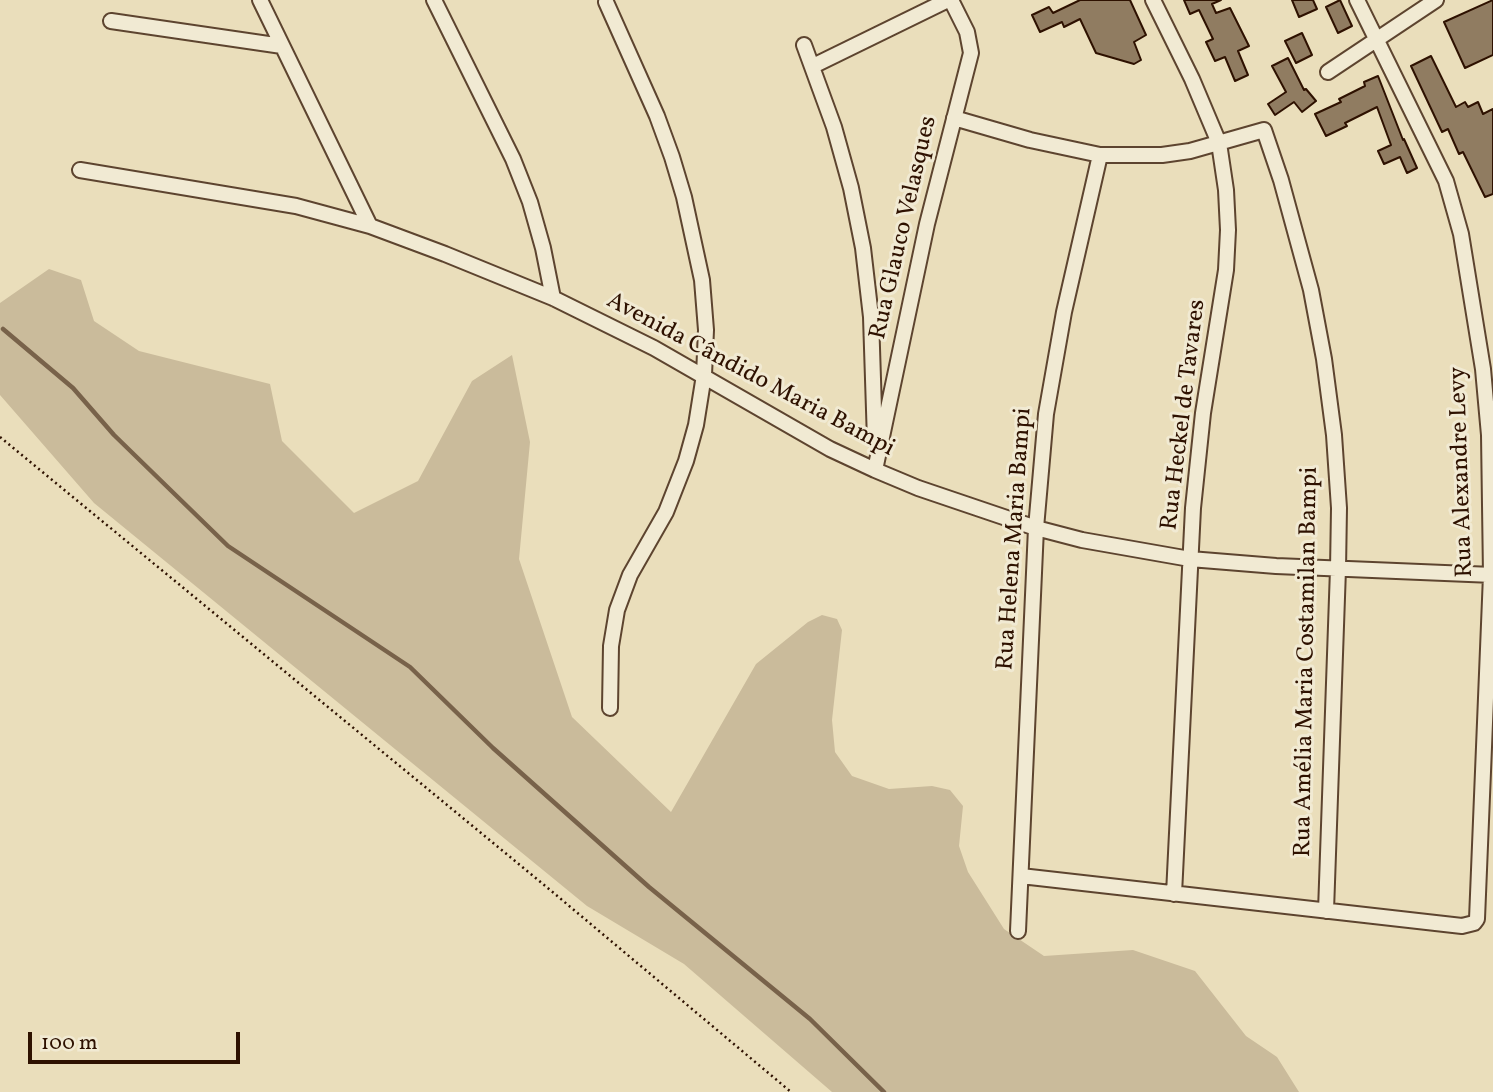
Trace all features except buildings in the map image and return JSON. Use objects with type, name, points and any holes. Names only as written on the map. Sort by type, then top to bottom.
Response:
[{"type":"street","points":[[260,0],[370,226]]},
{"type":"street","points":[[434,0],[513,159],[530,202],[553,298]]},
{"type":"street","points":[[813,66],[949,0]]},
{"type":"street","name":"Rua Glauco Velasques","points":[[875,470],[909,302],[969,62],[970,44],[949,0]]},
{"type":"street","name":"Rua Heckel de Tavares","points":[[1153,0],[1192,79],[1219,143],[1226,190],[1228,230],[1226,270],[1203,413],[1190,559],[1174,894]]},
{"type":"street","name":"Rua Alexandre Levy","points":[[1326,911],[1462,926],[1474,923],[1478,913],[1492,575],[1489,435],[1475,312],[1461,234],[1446,181],[1357,0]]},
{"type":"street","points":[[1328,72],[1436,0]]},
{"type":"street","points":[[606,2],[657,116],[684,197],[702,280],[706,330],[704,375],[696,425],[686,461],[666,512],[630,575],[617,610],[611,646],[610,708]]},
{"type":"street","points":[[111,21],[282,46]]},
{"type":"street","points":[[804,45],[851,188],[863,248],[874,389],[875,470]]},
{"type":"street","points":[[954,118],[1030,140],[1100,155],[1162,155],[1219,143]]},
{"type":"street","name":"Rua Amélia Maria Costamilan Bampi","points":[[1219,143],[1264,130],[1308,278],[1324,359],[1335,447],[1339,508],[1326,911]]},
{"type":"street","name":"Rua Helena Maria Bampi","points":[[1018,931],[1035,528],[1052,373],[1100,155]]},
{"type":"street","name":"Avenida Cândido Maria Bampi","points":[[80,170],[296,206],[370,226],[493,272],[553,298],[654,348],[830,449],[918,488],[1035,528],[1106,545],[1190,559],[1338,569],[1492,575]]},
{"type":"street","points":[[1021,876],[1326,911]]},
{"type":"path","points":[[0,437],[522,866],[791,1092]]},
{"type":"shaded area","points":[[49,269],[81,280],[94,321],[139,351],[270,384],[282,441],[354,513],[418,481],[472,381],[512,355],[530,442],[519,559],[572,717],[671,812],[756,664],[808,622],[822,615],[837,619],[842,630],[832,720],[835,752],[852,776],[889,789],[932,786],[950,790],[963,806],[959,846],[968,872],[1004,929],[1044,956],[1133,950],[1195,971],[1246,1036],[1277,1057],[1299,1092],[832,1092],[684,964],[587,906],[94,503],[0,395],[0,303]]},
{"type":"waterway","points":[[3,329],[73,388],[114,435],[228,546],[410,667],[493,748],[649,887],[810,1019],[884,1092]]}]
